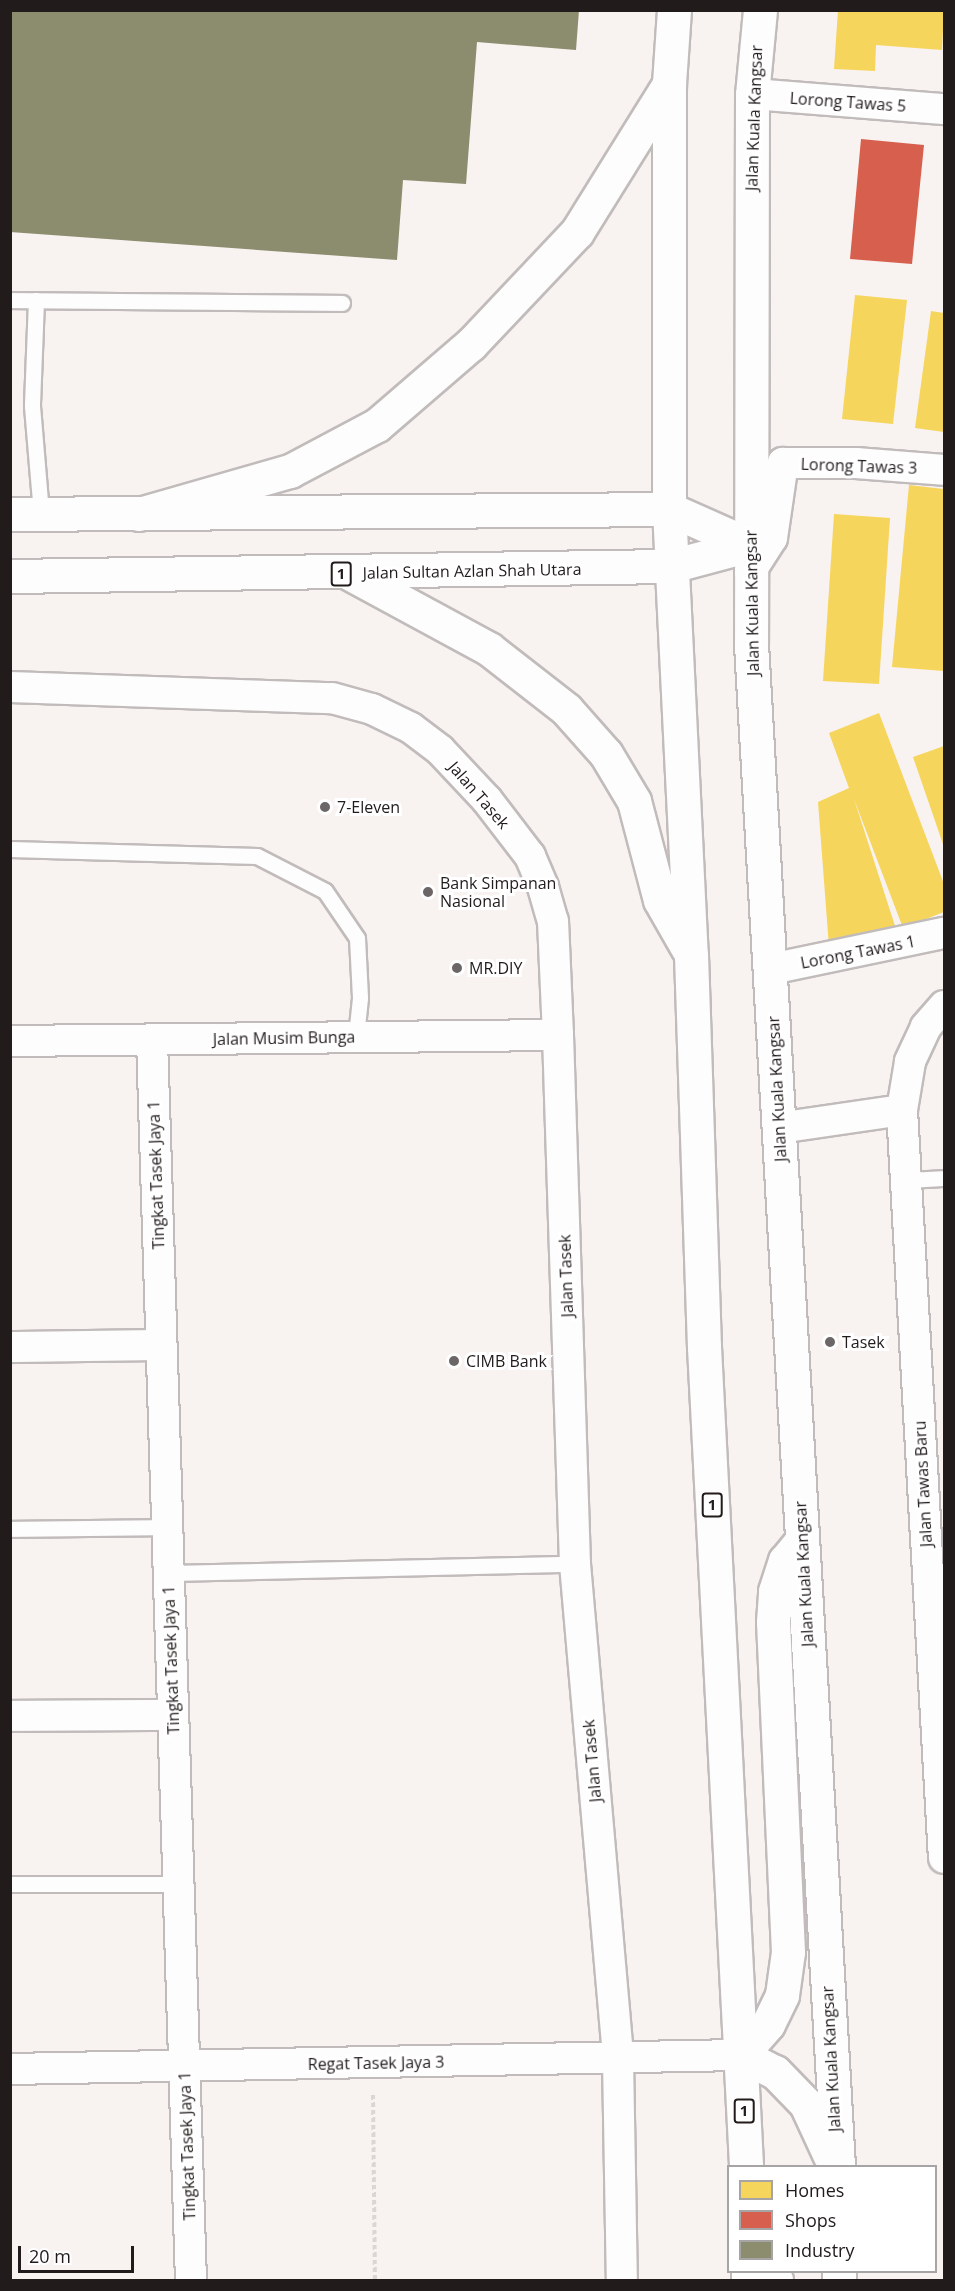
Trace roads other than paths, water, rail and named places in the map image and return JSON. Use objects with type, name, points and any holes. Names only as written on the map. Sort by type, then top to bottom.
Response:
[{"type":"main road","points":[[669,509],[669,84],[674,10]]},
{"type":"main road","name":"Jalan Kuala Kangsar","points":[[760,10],[752,94],[750,558],[836,2165]]},
{"type":"main road","points":[[139,514],[290,471],[377,425],[471,344],[577,232],[669,84]]},
{"type":"main road","points":[[26,514],[669,509],[750,558]]},
{"type":"main road","name":"1","points":[[669,509],[691,955],[704,1347],[746,2165]]},
{"type":"main road","name":"Jalan Sultan Azlan Shah Utara","points":[[10,576],[351,574],[671,566],[750,558]]},
{"type":"main road","points":[[351,574],[489,648],[566,709],[606,754],[634,801],[660,900],[691,955]]},
{"type":"main road","points":[[802,1540],[785,1561],[775,1591],[772,1622],[788,1952],[782,1995],[768,2024],[741,2055],[775,2072],[806,2104],[836,2165]]},
{"type":"street","name":"Lorong Tawas 5","points":[[752,94],[945,109]]},
{"type":"street","name":"Lorong Tawas 3","points":[[750,558],[772,538],[783,463],[945,470]]},
{"type":"street","name":"Jalan Tasek","points":[[10,687],[332,698],[372,710],[411,728],[440,750],[487,800],[530,856],[553,921],[574,1564],[618,2059],[622,2280]]},
{"type":"street","name":"Lorong Tawas 1","points":[[771,969],[945,933]]},
{"type":"street","name":"Jalan Tawas Baru","points":[[945,1006],[926,1027],[910,1062],[902,1110],[937,1601],[945,1858]]},
{"type":"street","name":"Jalan Musim Bunga","points":[[10,1041],[558,1035]]},
{"type":"street","name":"Tingkat Tasek Jaya 1","points":[[152,1040],[191,2280]]},
{"type":"street","points":[[779,1128],[902,1110]]},
{"type":"street","points":[[10,1347],[161,1345]]},
{"type":"street","points":[[10,1716],[173,1715]]},
{"type":"street","name":"Regat Tasek Jaya 3","points":[[10,2069],[741,2055]]},
{"type":"lane","points":[[10,300],[342,303]]},
{"type":"lane","points":[[26,514],[36,300]]},
{"type":"lane","points":[[10,849],[258,856],[325,891],[357,938],[360,998],[356,1036]]},
{"type":"lane","points":[[906,1180],[945,1178]]},
{"type":"lane","points":[[10,1529],[167,1527]]},
{"type":"lane","points":[[168,1573],[574,1564]]},
{"type":"lane","points":[[10,1884],[179,1884]]},
{"type":"place","name":"7-Eleven","points":[[325,807]]},
{"type":"place","name":"Bank Simpanan Nasional","points":[[428,892]]},
{"type":"place","name":"MR.DIY","points":[[457,968]]},
{"type":"place","name":"Tasek","points":[[830,1342]]},
{"type":"place","name":"CIMB Bank","points":[[454,1361]]}]
